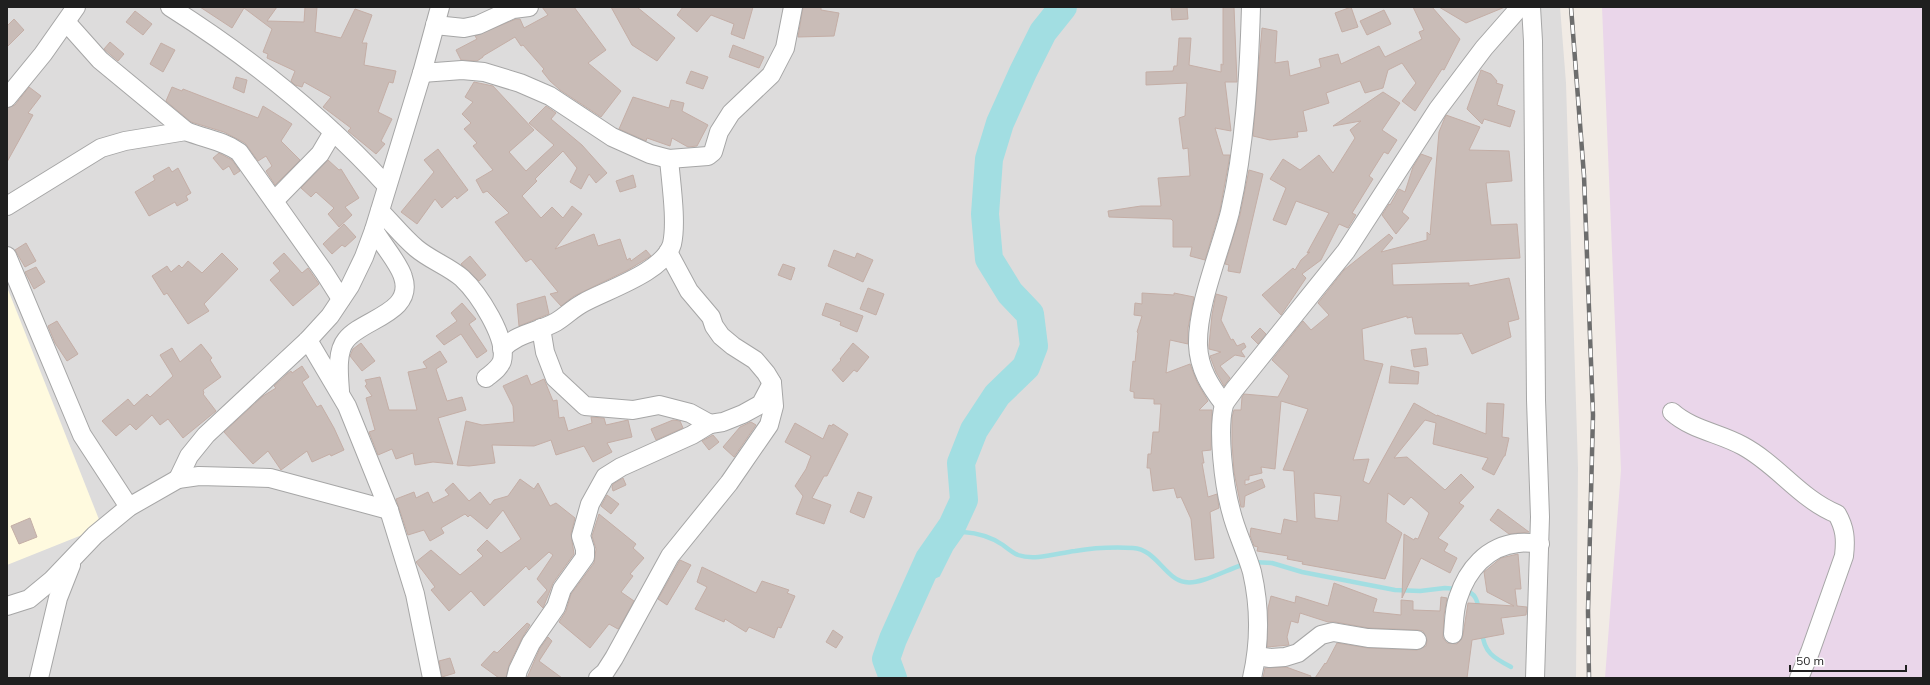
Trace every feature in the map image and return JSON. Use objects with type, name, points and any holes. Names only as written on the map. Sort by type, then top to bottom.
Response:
[{"type":"street","points":[[7,98],[67,22],[76,7]]},
{"type":"street","points":[[170,7],[223,43],[274,81],[333,132],[363,160],[387,186]]},
{"type":"street","points":[[178,479],[189,456],[206,435],[308,340],[330,316],[341,299],[364,257],[374,230],[422,73],[440,7]]},
{"type":"street","points":[[435,25],[464,28],[478,25],[513,9],[529,7]]},
{"type":"street","points":[[422,73],[462,70],[484,72],[520,83],[550,96],[612,137],[650,154],[669,159],[708,156],[713,152],[719,132],[731,113],[771,75],[785,48],[793,7]]},
{"type":"street","points":[[1224,404],[1206,380],[1201,368],[1198,350],[1199,325],[1229,214],[1237,176],[1250,42],[1251,7]]},
{"type":"street","points":[[1252,678],[1257,656],[1258,631],[1252,573],[1236,530],[1226,490],[1222,440],[1224,404],[1346,251],[1438,109],[1484,48],[1520,7]]},
{"type":"street","points":[[1531,7],[1533,41],[1536,400],[1540,544],[1535,678]]},
{"type":"street","points":[[67,22],[100,60],[186,131],[200,137],[227,144],[239,152],[324,272],[341,299]]},
{"type":"street","points":[[7,206],[101,148],[125,141],[186,131]]},
{"type":"street","points":[[274,201],[320,154],[333,132]]},
{"type":"street","points":[[502,349],[511,340],[556,322],[577,306],[639,276],[659,262],[668,252],[674,233],[669,159]]},
{"type":"street","points":[[380,211],[417,249],[461,278],[479,298],[493,320],[502,349],[502,360],[497,370],[486,378]]},
{"type":"street","points":[[340,392],[339,368],[342,350],[346,340],[391,310],[400,301],[404,294],[405,285],[403,276],[374,230]]},
{"type":"street","points":[[598,678],[605,672],[614,658],[670,556],[729,483],[769,425],[774,406],[772,383],[755,360],[733,346],[721,336],[714,326],[711,317],[689,291],[668,252]]},
{"type":"street","points":[[7,256],[82,435],[129,506]]},
{"type":"street","points":[[541,328],[544,352],[555,378],[585,406],[633,410],[659,406],[690,413],[710,424]]},
{"type":"street","points":[[308,340],[340,392],[389,510],[415,594],[432,678]]},
{"type":"street","points":[[516,678],[518,670],[531,643],[556,607],[562,589],[585,557],[585,549],[581,536],[590,504],[605,477],[621,467],[692,435],[710,424],[729,419],[761,404],[772,383]]},
{"type":"street","points":[[1672,412],[1681,420],[1722,435],[1756,453],[1794,487],[1824,508],[1837,514],[1843,525],[1846,540],[1844,556],[1810,652],[1799,678]]},
{"type":"street","points":[[7,606],[30,599],[41,591],[95,535],[129,506],[178,479],[199,476],[270,478],[389,510]]},
{"type":"street","points":[[1453,634],[1458,599],[1472,569],[1482,558],[1503,547],[1518,542],[1540,544]]},
{"type":"street","points":[[39,678],[58,598],[73,559]]},
{"type":"street","points":[[1257,656],[1270,658],[1285,657],[1298,653],[1321,635],[1333,632],[1368,638],[1417,640]]},
{"type":"shaded area","points":[[7,7],[1560,7],[1566,83],[1578,468],[1576,678],[7,678]]},
{"type":"shaded area","points":[[1602,7],[1923,7],[1923,678],[1605,678],[1621,470]]},
{"type":"shaded area","points":[[7,287],[102,527],[7,565]]},
{"type":"building","points":[[200,7],[277,7],[267,21],[304,22],[305,7],[317,7],[315,32],[341,38],[355,9],[372,15],[362,43],[367,43],[364,65],[396,71],[393,83],[389,82],[378,112],[392,119],[381,141],[385,144],[376,154],[348,131],[351,128],[323,107],[331,97],[304,82],[302,87],[295,85],[291,81],[295,71],[267,58],[268,54],[263,52],[272,29],[244,8],[232,28]]},
{"type":"building","points":[[542,7],[574,7],[606,50],[588,63],[621,91],[601,117],[560,90],[550,81],[542,71],[544,69],[523,45],[521,46],[515,37],[477,61],[461,60],[456,50],[477,39],[475,36],[516,19],[520,19],[524,28],[548,15]]},
{"type":"building","points":[[611,7],[637,7],[675,38],[657,61],[632,45]]},
{"type":"building","points":[[683,7],[753,7],[744,39],[731,34],[734,24],[711,15],[697,32],[677,15]]},
{"type":"building","points":[[803,7],[821,7],[821,10],[839,13],[834,36],[798,37]]},
{"type":"building","points":[[1171,7],[1187,7],[1188,19],[1172,20]]},
{"type":"building","points":[[1223,7],[1234,7],[1237,82],[1225,82],[1231,131],[1215,128],[1223,155],[1230,155],[1220,210],[1205,260],[1190,256],[1192,247],[1173,247],[1173,221],[1171,219],[1109,217],[1108,211],[1141,206],[1161,206],[1158,178],[1190,176],[1188,148],[1183,149],[1179,118],[1185,116],[1187,83],[1146,85],[1146,72],[1173,71],[1174,66],[1177,66],[1179,38],[1191,38],[1189,65],[1221,72],[1221,64],[1223,65]]},
{"type":"building","points":[[1351,7],[1358,27],[1342,32],[1335,13]]},
{"type":"building","points":[[1413,7],[1432,7],[1460,39],[1444,70],[1442,69],[1415,111],[1402,101],[1416,83],[1402,63],[1388,70],[1383,88],[1365,93],[1360,81],[1326,93],[1329,103],[1303,111],[1307,131],[1297,132],[1298,137],[1270,140],[1253,136],[1262,28],[1277,31],[1275,63],[1288,61],[1290,76],[1321,67],[1319,59],[1338,54],[1341,64],[1379,46],[1385,57],[1422,39],[1419,32],[1424,30]]},
{"type":"building","points":[[1439,7],[1505,7],[1466,23]]},
{"type":"building","points":[[1384,10],[1391,24],[1367,35],[1360,21]]},
{"type":"building","points":[[135,11],[152,24],[143,35],[126,22]]},
{"type":"building","points":[[14,19],[24,30],[7,47],[7,26]]},
{"type":"building","points":[[110,42],[124,54],[118,61],[104,49]]},
{"type":"building","points":[[161,43],[175,50],[163,72],[150,64]]},
{"type":"building","points":[[733,45],[764,57],[759,68],[729,57]]},
{"type":"building","points":[[1481,70],[1491,74],[1497,81],[1496,83],[1503,85],[1497,105],[1515,111],[1510,127],[1484,119],[1482,124],[1467,109]]},
{"type":"building","points":[[691,71],[708,77],[703,89],[686,83]]},
{"type":"building","points":[[236,77],[247,80],[244,93],[233,88]]},
{"type":"building","points":[[474,82],[493,86],[534,130],[509,152],[526,171],[554,145],[529,123],[546,106],[556,113],[551,119],[582,145],[607,173],[596,183],[589,174],[581,189],[570,182],[577,168],[563,151],[535,179],[537,181],[522,196],[541,218],[552,207],[563,218],[572,206],[582,214],[555,249],[594,234],[598,246],[620,239],[627,260],[630,258],[631,261],[646,250],[651,256],[628,270],[574,296],[561,306],[550,294],[558,292],[531,259],[526,262],[495,222],[509,213],[487,191],[483,193],[476,180],[493,170],[473,146],[477,143],[464,129],[471,123],[462,114],[473,102],[465,97]]},
{"type":"building","points":[[29,87],[41,96],[28,113],[33,115],[7,162],[7,108],[15,105]]},
{"type":"building","points":[[172,87],[182,91],[183,89],[258,118],[263,106],[292,124],[281,141],[300,160],[275,185],[266,171],[272,166],[266,156],[258,161],[245,143],[224,132],[191,122],[166,101]]},
{"type":"building","points":[[1383,92],[1400,103],[1382,130],[1397,140],[1388,154],[1384,152],[1369,176],[1373,179],[1352,213],[1356,215],[1348,228],[1339,224],[1321,260],[1302,274],[1306,278],[1281,315],[1262,295],[1293,268],[1295,270],[1301,260],[1310,252],[1307,253],[1329,213],[1296,201],[1286,225],[1273,220],[1286,188],[1270,179],[1283,159],[1300,170],[1319,155],[1333,173],[1355,138],[1350,130],[1361,121],[1333,126]]},
{"type":"building","points":[[633,97],[669,108],[671,100],[684,103],[682,111],[708,125],[697,146],[688,147],[672,138],[670,146],[647,138],[646,141],[619,129]]},
{"type":"building","points":[[1446,115],[1480,127],[1469,150],[1509,151],[1512,181],[1486,183],[1491,225],[1517,224],[1520,258],[1392,264],[1393,285],[1469,283],[1469,286],[1509,278],[1519,319],[1508,322],[1511,337],[1472,354],[1462,333],[1415,334],[1412,317],[1407,318],[1407,316],[1362,329],[1364,360],[1383,364],[1353,460],[1369,459],[1363,481],[1369,484],[1414,403],[1437,416],[1486,434],[1487,403],[1504,404],[1502,437],[1509,438],[1505,456],[1494,475],[1482,469],[1488,458],[1433,444],[1436,423],[1425,420],[1394,458],[1407,457],[1445,490],[1461,474],[1474,487],[1459,503],[1464,506],[1438,538],[1448,544],[1444,551],[1457,558],[1450,573],[1421,558],[1402,598],[1404,534],[1414,540],[1415,538],[1418,539],[1429,513],[1411,497],[1404,505],[1388,493],[1386,522],[1402,533],[1385,579],[1302,564],[1303,562],[1287,559],[1288,556],[1257,551],[1258,547],[1254,546],[1250,535],[1251,528],[1281,534],[1284,519],[1297,522],[1294,471],[1283,470],[1308,409],[1281,401],[1275,469],[1261,467],[1262,473],[1249,476],[1249,480],[1245,480],[1245,485],[1262,479],[1265,487],[1245,496],[1244,507],[1241,507],[1234,472],[1232,417],[1234,410],[1241,410],[1242,397],[1244,394],[1278,397],[1289,376],[1272,360],[1303,321],[1311,330],[1329,315],[1318,303],[1344,270],[1389,234],[1393,238],[1381,252],[1427,240],[1427,232],[1430,235],[1439,132]],"holes":[[[1314,493],[1341,496],[1338,521],[1315,518]]]},
{"type":"building","points":[[438,149],[468,190],[457,199],[455,196],[442,208],[435,199],[417,224],[401,212],[434,172],[424,160]]},
{"type":"building","points":[[219,153],[232,160],[240,171],[234,175],[229,166],[223,170],[213,158]]},
{"type":"building","points":[[1421,154],[1432,158],[1402,212],[1409,218],[1396,234],[1382,215],[1389,204],[1390,205],[1399,189],[1405,192],[1413,167]]},
{"type":"building","points":[[328,160],[339,170],[341,169],[359,198],[345,207],[352,215],[339,227],[328,214],[334,208],[316,192],[311,197],[301,188]]},
{"type":"building","points":[[169,167],[172,172],[178,168],[191,193],[186,196],[188,200],[177,206],[175,202],[149,216],[135,192],[155,180],[153,176]]},
{"type":"building","points":[[1249,170],[1263,174],[1240,273],[1228,271],[1229,265],[1225,264],[1240,215]]},
{"type":"building","points":[[633,175],[636,187],[620,192],[616,181]]},
{"type":"building","points":[[344,224],[356,237],[345,247],[342,245],[332,254],[323,244]]},
{"type":"building","points":[[26,243],[36,261],[25,267],[15,250]]},
{"type":"building","points":[[834,250],[855,258],[857,253],[873,260],[863,282],[828,266]]},
{"type":"building","points":[[222,253],[238,269],[204,304],[209,311],[188,324],[167,293],[164,295],[152,276],[167,266],[171,272],[179,265],[182,268],[188,261],[202,273]]},
{"type":"building","points":[[284,253],[302,273],[308,268],[319,284],[293,306],[270,280],[280,271],[273,263]]},
{"type":"building","points":[[470,256],[486,275],[479,281],[461,264]]},
{"type":"building","points":[[783,264],[795,268],[791,280],[778,275]]},
{"type":"building","points":[[36,267],[45,282],[34,289],[25,272]]},
{"type":"building","points":[[868,288],[884,294],[876,315],[860,309]]},
{"type":"building","points":[[1142,293],[1174,295],[1174,293],[1194,297],[1188,328],[1188,344],[1170,340],[1166,373],[1190,364],[1197,382],[1208,401],[1199,410],[1212,410],[1211,450],[1202,451],[1204,463],[1202,463],[1208,497],[1217,494],[1219,508],[1210,512],[1214,558],[1195,560],[1191,519],[1181,497],[1177,498],[1174,488],[1153,491],[1150,468],[1147,468],[1148,454],[1151,454],[1153,432],[1159,432],[1161,404],[1154,404],[1154,399],[1134,398],[1134,392],[1130,391],[1133,361],[1135,362],[1137,332],[1142,316],[1134,315],[1135,303],[1142,304]]},
{"type":"building","points":[[1216,294],[1227,297],[1221,320],[1231,340],[1233,339],[1237,346],[1244,343],[1246,347],[1241,351],[1245,357],[1235,355],[1220,366],[1230,378],[1224,386],[1216,372],[1210,356],[1221,352],[1209,349],[1212,315]]},
{"type":"building","points":[[545,296],[549,314],[519,326],[517,304]]},
{"type":"building","points":[[462,303],[476,319],[469,324],[487,351],[477,358],[461,334],[444,345],[436,336],[457,321],[451,313]]},
{"type":"building","points":[[826,303],[863,316],[857,332],[840,325],[841,322],[822,315]]},
{"type":"building","points":[[57,321],[78,354],[67,361],[55,343],[48,326]]},
{"type":"building","points":[[1260,328],[1266,334],[1258,344],[1251,337]]},
{"type":"building","points":[[361,343],[375,361],[362,371],[350,356],[353,349]]},
{"type":"building","points":[[853,343],[869,357],[857,372],[854,370],[843,382],[832,370]]},
{"type":"building","points":[[201,344],[212,358],[210,360],[221,377],[203,390],[203,394],[216,411],[183,438],[168,419],[160,425],[152,415],[136,430],[130,424],[116,436],[102,421],[128,399],[134,406],[147,394],[150,397],[173,376],[160,355],[172,348],[180,362]]},
{"type":"building","points":[[1426,348],[1428,365],[1414,367],[1411,350]]},
{"type":"building","points":[[440,351],[447,362],[436,369],[447,401],[462,397],[466,410],[438,418],[453,464],[433,462],[415,465],[413,453],[396,459],[392,449],[378,455],[369,432],[375,430],[366,398],[372,396],[365,386],[367,384],[365,380],[380,377],[389,410],[417,410],[408,372],[427,368],[423,362]]},
{"type":"building","points":[[302,366],[309,377],[302,382],[317,407],[321,405],[344,450],[312,462],[307,451],[281,470],[268,451],[253,464],[224,432],[263,396],[276,388],[274,386],[287,374],[291,371],[292,373]]},
{"type":"building","points":[[1391,366],[1419,372],[1418,384],[1389,383]]},
{"type":"building","points":[[527,375],[531,385],[544,379],[553,401],[557,400],[559,418],[564,417],[568,431],[592,423],[591,417],[604,418],[606,425],[628,420],[632,437],[607,443],[612,452],[593,462],[584,446],[556,455],[551,440],[534,446],[492,445],[495,463],[469,466],[457,465],[466,421],[482,425],[514,422],[513,406],[503,386]]},
{"type":"building","points":[[673,420],[680,421],[683,428],[656,440],[651,429]]},
{"type":"building","points":[[751,422],[756,425],[734,457],[723,447],[740,427]]},
{"type":"building","points":[[795,423],[823,439],[829,425],[832,426],[833,424],[848,434],[827,476],[824,476],[812,498],[831,505],[824,524],[796,514],[803,496],[795,486],[806,469],[811,456],[785,442]]},
{"type":"building","points":[[713,435],[719,442],[709,450],[702,441]]},
{"type":"building","points":[[623,478],[626,485],[613,491],[613,484]]},
{"type":"building","points":[[520,479],[534,489],[538,483],[550,506],[556,503],[575,518],[571,534],[574,554],[553,583],[543,608],[537,602],[547,590],[537,579],[553,555],[549,552],[529,570],[526,566],[484,606],[471,591],[449,611],[431,590],[435,587],[416,562],[431,550],[460,575],[483,556],[477,550],[487,540],[501,553],[521,539],[503,510],[487,529],[470,515],[468,517],[465,514],[441,528],[444,533],[430,541],[424,530],[408,535],[396,499],[414,492],[416,498],[428,492],[433,503],[449,495],[445,490],[453,483],[469,501],[480,492],[490,505],[494,500],[508,496]]},
{"type":"building","points":[[858,492],[872,497],[864,518],[850,512]]},
{"type":"building","points":[[607,495],[619,504],[611,514],[601,506]]},
{"type":"building","points":[[1498,509],[1529,532],[1509,534],[1490,520]]},
{"type":"building","points":[[599,514],[636,544],[633,548],[644,558],[630,574],[633,576],[621,592],[634,601],[619,628],[618,629],[609,624],[590,648],[559,622],[566,611],[571,594],[594,563],[596,549],[592,536]]},
{"type":"building","points":[[30,518],[37,537],[19,544],[11,526]]},
{"type":"building","points":[[1518,554],[1521,589],[1515,589],[1517,606],[1527,607],[1526,615],[1501,618],[1504,634],[1472,640],[1467,678],[1315,678],[1325,663],[1326,664],[1337,643],[1368,648],[1417,650],[1426,646],[1427,640],[1423,631],[1417,630],[1369,628],[1328,622],[1300,613],[1298,623],[1291,621],[1287,637],[1289,645],[1267,647],[1268,608],[1271,596],[1295,603],[1296,596],[1328,606],[1334,583],[1377,599],[1373,612],[1401,615],[1401,600],[1413,601],[1413,610],[1440,611],[1441,597],[1447,598],[1444,615],[1443,638],[1447,643],[1457,644],[1463,635],[1468,603],[1514,606],[1487,592],[1484,572],[1501,558]]},
{"type":"building","points":[[680,560],[691,565],[667,605],[658,599]]},
{"type":"building","points":[[702,567],[756,593],[762,581],[789,590],[787,593],[795,596],[781,628],[778,627],[774,638],[749,627],[746,632],[725,619],[724,622],[695,609],[707,587],[697,582]]},
{"type":"building","points":[[527,623],[530,625],[509,665],[506,678],[499,678],[481,665],[494,651],[497,653]]},
{"type":"building","points":[[833,630],[843,637],[836,648],[826,642]]},
{"type":"building","points":[[548,637],[552,641],[539,661],[562,678],[527,678],[540,648]]},
{"type":"building","points":[[450,658],[455,673],[442,677],[439,661]]},
{"type":"building","points":[[1286,667],[1311,676],[1310,678],[1263,678],[1265,668]]},
{"type":"waterway","points":[[893,678],[886,659],[893,639],[929,559],[952,526],[964,500],[961,463],[974,430],[997,395],[1026,367],[1034,346],[1030,314],[1010,293],[989,259],[985,214],[989,159],[1000,123],[1023,72],[1043,32],[1063,7]]},
{"type":"waterway","points":[[918,583],[938,575],[951,549],[963,532],[989,537],[1016,554],[1025,557],[1039,557],[1104,548],[1133,548],[1148,553],[1172,576],[1185,582],[1205,579],[1242,565]]},
{"type":"waterway","points":[[1253,562],[1272,563],[1302,572],[1395,590],[1420,591],[1445,588],[1457,589]]},
{"type":"waterway","points":[[1466,591],[1472,593],[1475,597],[1479,609]]},
{"type":"waterway","points":[[1482,632],[1485,645],[1491,654],[1511,667]]},
{"type":"railway","points":[[1571,7],[1584,176],[1593,415],[1588,611],[1589,678]]}]
